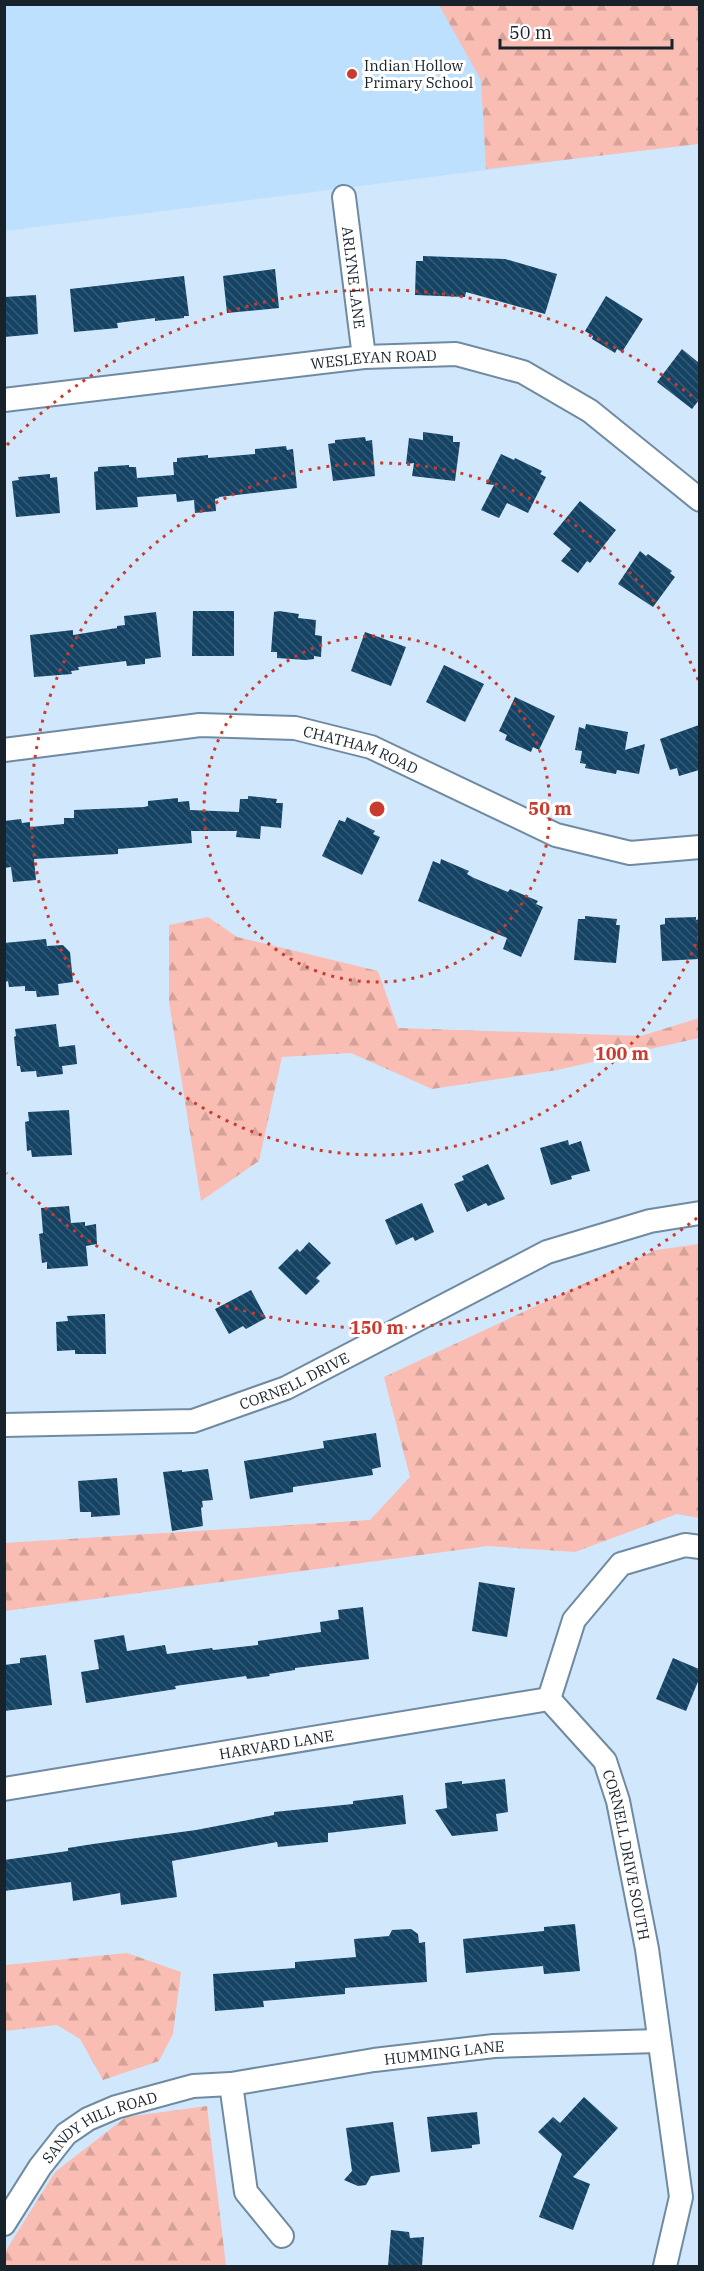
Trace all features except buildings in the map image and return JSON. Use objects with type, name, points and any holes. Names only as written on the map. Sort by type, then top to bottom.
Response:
[{"type":"street","name":"ARLYNE LANE","points":[[344,197],[364,357]]},
{"type":"street","name":"WESLEYAN ROAD","points":[[4,400],[364,357],[456,354],[523,372],[590,411],[699,500]]},
{"type":"street","name":"CHATHAM ROAD","points":[[4,750],[200,725],[296,728],[371,747],[556,835],[630,853],[699,847]]},
{"type":"street","name":"CORNELL DRIVE","points":[[4,1425],[193,1420],[286,1388],[548,1252],[650,1221],[699,1213]]},
{"type":"street","points":[[549,1699],[574,1620],[621,1564],[685,1545],[699,1547]]},
{"type":"street","name":"HARVARD LANE","points":[[4,1790],[549,1699]]},
{"type":"street","name":"CORNELL DRIVE SOUTH","points":[[549,1699],[605,1761],[618,1800],[647,1949],[681,2197],[665,2266]]},
{"type":"street","name":"HUMMING LANE","points":[[231,2084],[374,2060],[494,2046],[658,2041]]},
{"type":"street","points":[[231,2084],[246,2192],[282,2236]]},
{"type":"street","name":"SANDY HILL ROAD","points":[[4,2224],[40,2168],[66,2134],[88,2119],[116,2108],[193,2086],[231,2084]]},
{"type":"shaded area","name":"Indian Hollow Primary School","points":[[4,5],[699,5],[699,143],[5,231]]},
{"type":"green space","points":[[439,5],[699,5],[699,144],[486,169],[481,80]]},
{"type":"green space","points":[[208,917],[237,937],[378,971],[398,1028],[641,1036],[699,1018],[699,1038],[557,1070],[432,1089],[351,1053],[282,1057],[259,1161],[201,1201],[169,1002],[169,925]]},
{"type":"green space","points":[[699,1244],[699,1518],[677,1514],[575,1552],[488,1546],[5,1611],[5,1543],[370,1520],[410,1477],[384,1377],[656,1250]]},
{"type":"green space","points":[[127,1953],[181,1972],[173,2034],[159,2061],[103,2080],[80,2039],[57,2025],[5,2031],[5,1965]]},
{"type":"green space","points":[[207,2106],[226,2266],[5,2266],[5,2252],[55,2172],[126,2117]]},
{"type":"place","name":"Indian Hollow Primary School","points":[[352,74]]}]
